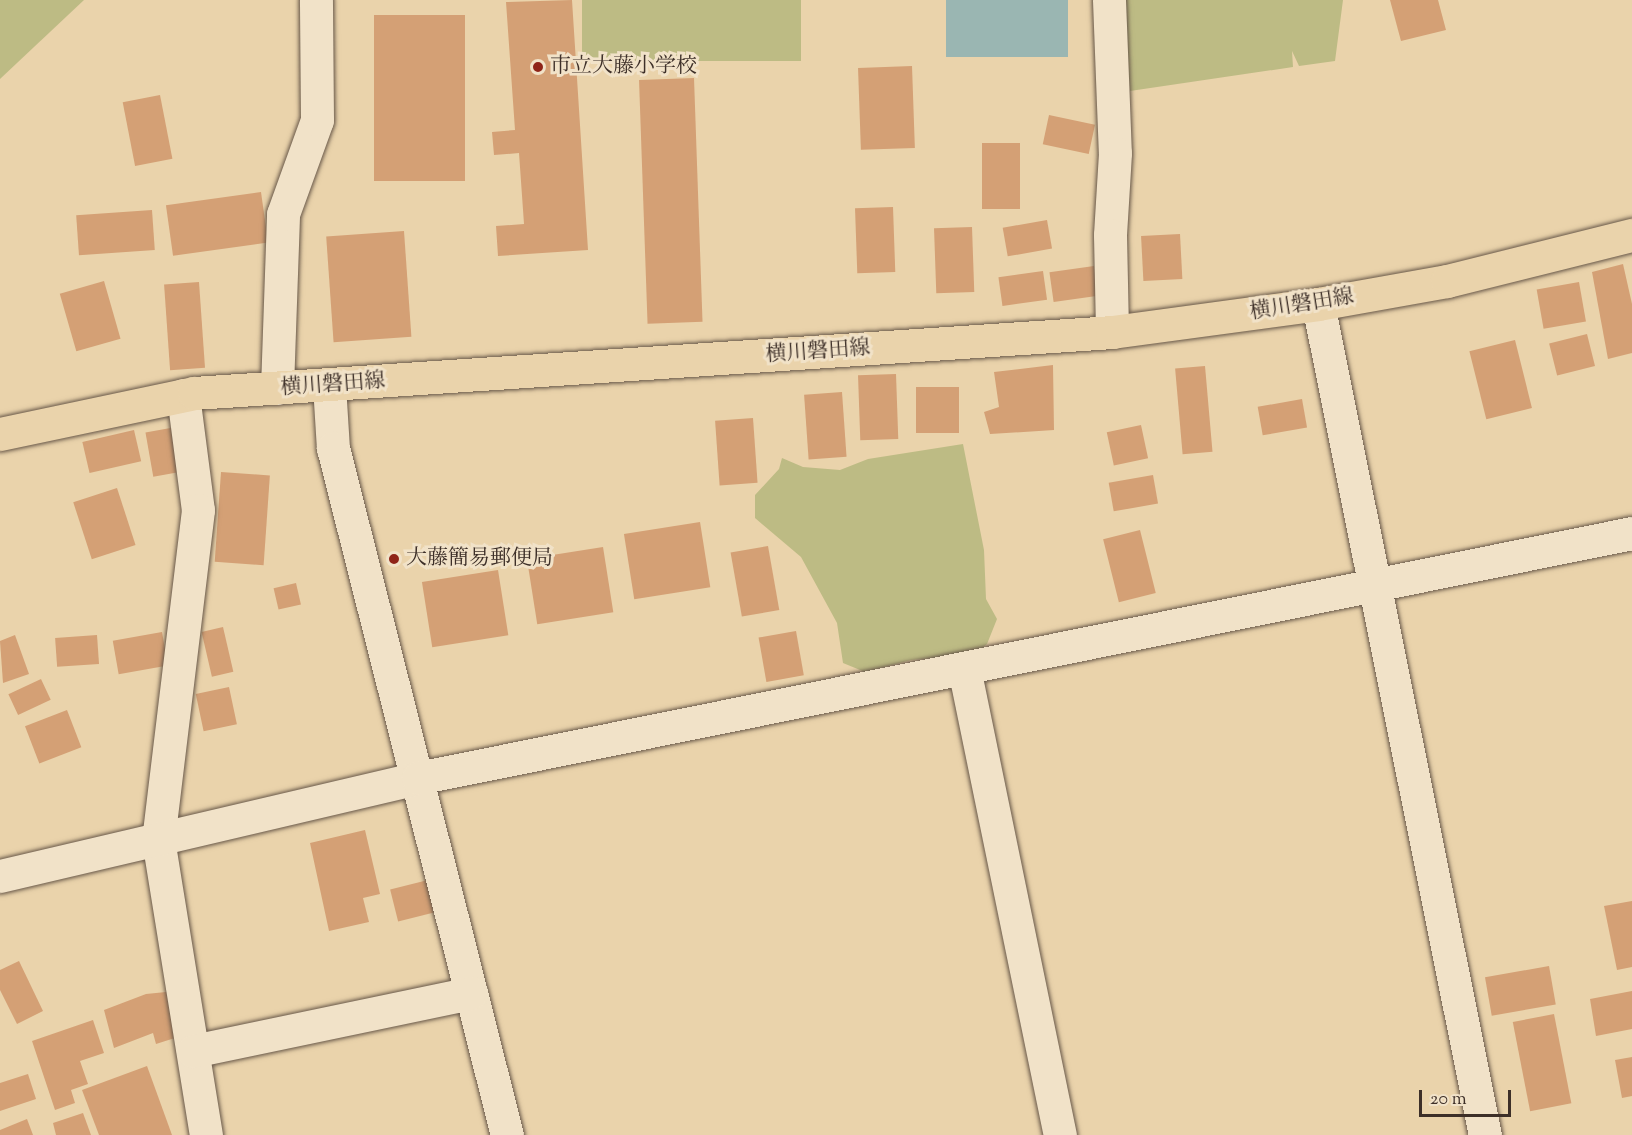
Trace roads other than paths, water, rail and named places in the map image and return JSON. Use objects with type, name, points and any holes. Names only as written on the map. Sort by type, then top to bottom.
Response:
[{"type":"main road","name":"横川磐田線","points":[[0,434],[183,395],[1112,332],[1318,304],[1447,281],[1632,236]]},
{"type":"street","points":[[277,388],[283,214],[317,120],[316,0]]},
{"type":"street","points":[[1109,0],[1115,153],[1110,235],[1112,332]]},
{"type":"street","points":[[1318,304],[1377,584],[1485,1135]]},
{"type":"street","points":[[329,385],[333,448],[507,1135]]},
{"type":"street","points":[[183,395],[198,510],[158,839],[206,1135]]},
{"type":"street","points":[[0,876],[418,778],[1632,533]]},
{"type":"street","points":[[964,668],[1060,1135]]},
{"type":"street","points":[[193,1051],[471,993]]},
{"type":"water","points":[[946,0],[1068,0],[1068,57],[946,57]]},
{"type":"place","name":"市立大藤小学校","points":[[538,67]]},
{"type":"place","name":"大藤簡易郵便局","points":[[394,559]]}]
